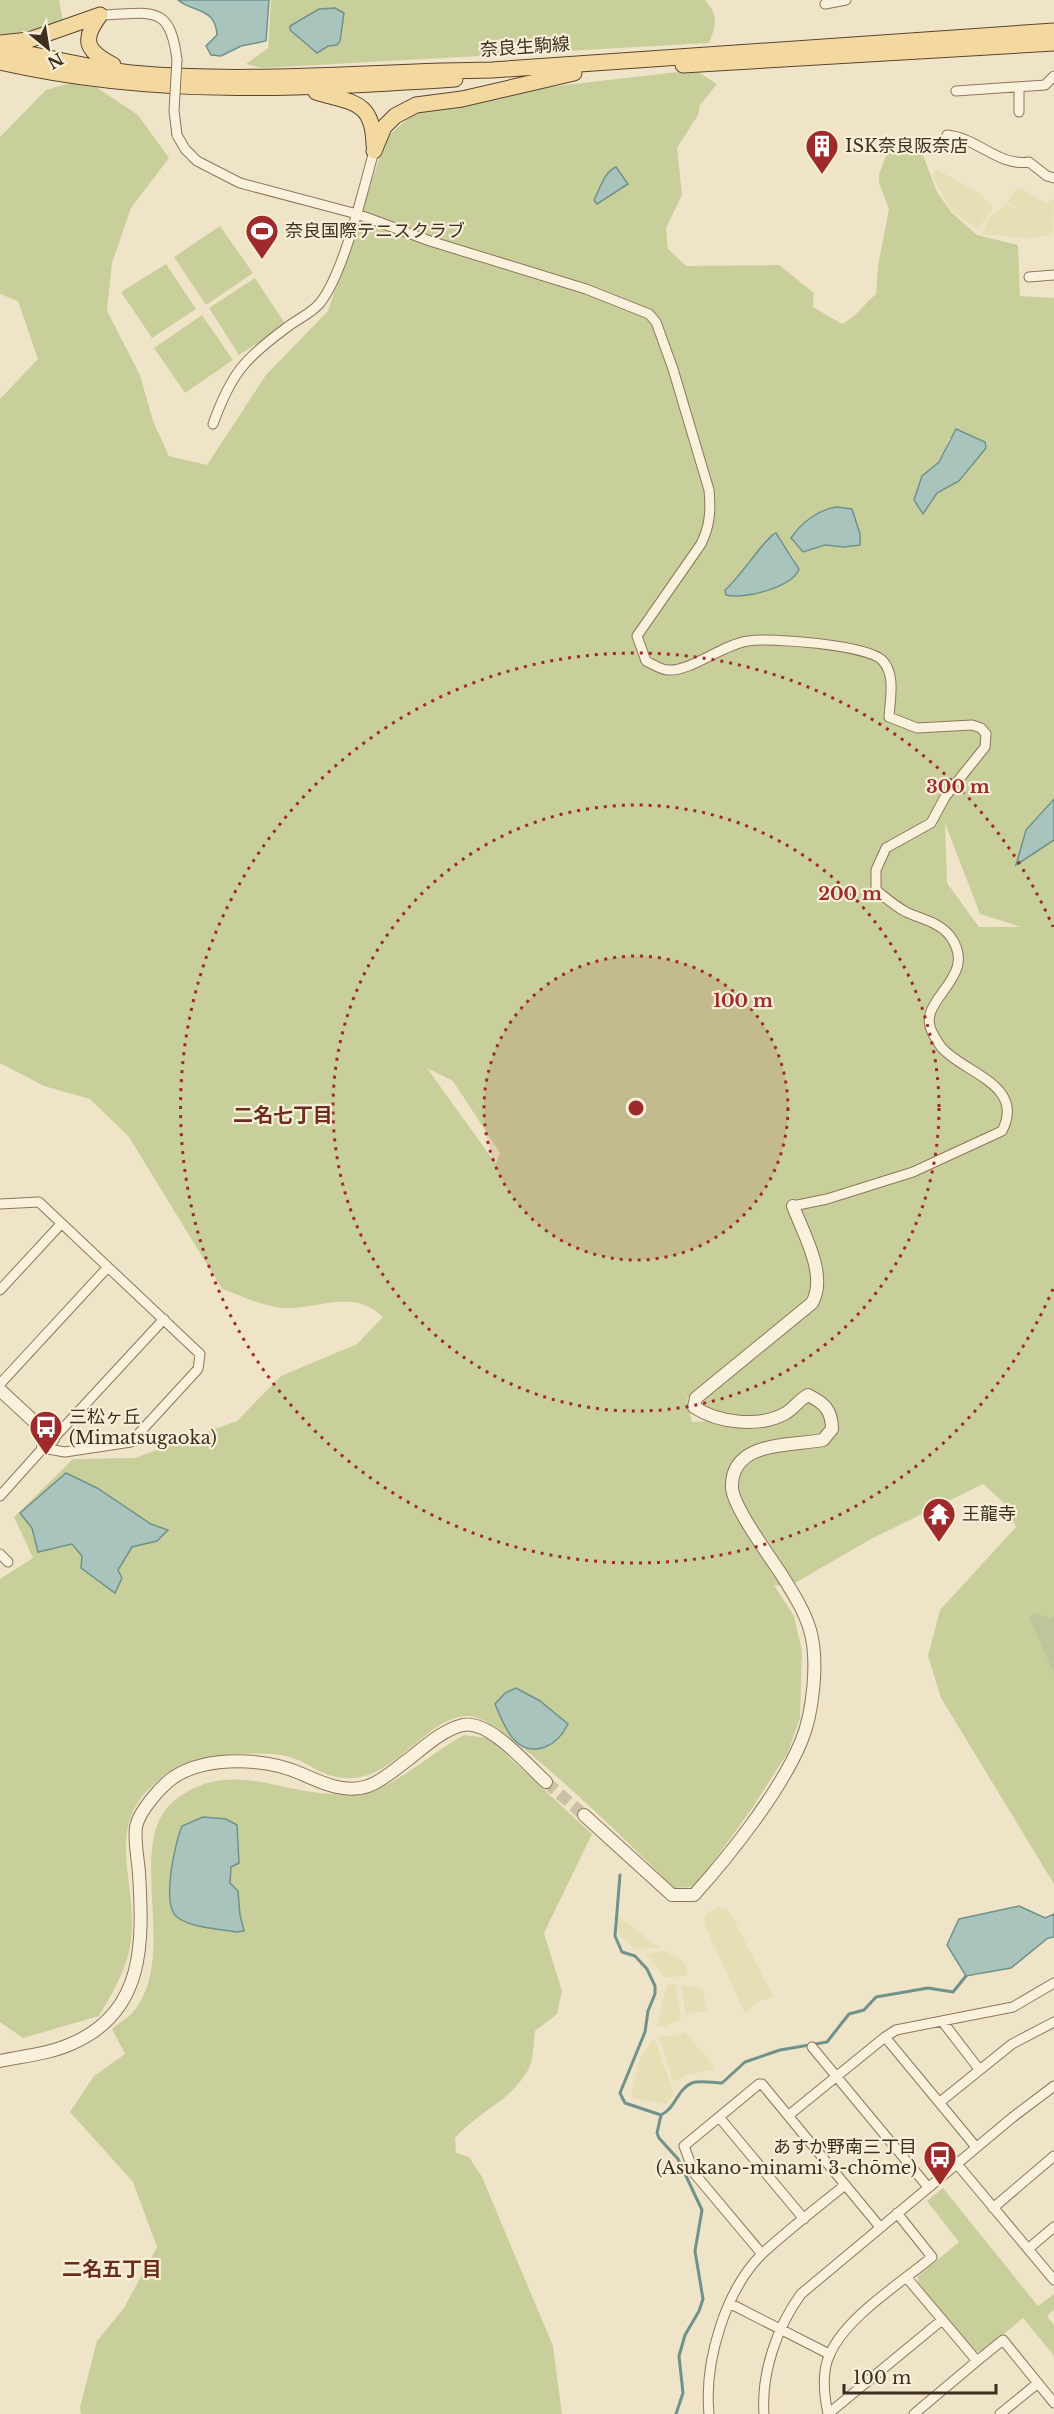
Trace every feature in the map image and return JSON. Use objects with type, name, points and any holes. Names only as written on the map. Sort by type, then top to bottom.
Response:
[{"type":"main road","points":[[0,43],[29,40],[100,15]]},
{"type":"main road","points":[[100,15],[88,34],[89,47],[96,56],[129,72]]},
{"type":"main road","name":"奈良生駒線","points":[[0,48],[129,72],[208,76],[312,76],[409,70],[492,70],[1054,31]]},
{"type":"main road","name":"奈良生駒線","points":[[0,62],[143,85],[193,89],[303,88],[1054,43]]},
{"type":"main road","points":[[374,151],[384,127],[395,116],[416,105],[462,99],[574,73]]},
{"type":"main road","points":[[303,88],[357,105],[366,112],[372,120],[374,151]]},
{"type":"street","points":[[825,4],[846,0]]},
{"type":"street","points":[[100,15],[157,15],[168,22],[174,34],[177,60],[174,111],[177,135],[184,149],[211,170],[240,183],[357,214],[440,245],[586,289],[649,314],[656,322],[674,369],[709,490],[711,507],[707,531],[700,544],[637,636],[646,661],[664,670],[679,670],[720,649],[749,641],[840,646],[870,652],[883,661],[891,676],[889,717],[917,728],[972,725],[981,728],[986,734],[985,747],[945,797],[932,823],[886,848],[876,870],[875,881],[876,890],[894,905],[933,923],[950,936],[958,957],[957,970],[930,1010],[930,1029],[941,1047],[981,1075],[1000,1093],[1006,1104],[1006,1122],[1002,1131],[913,1172],[827,1199],[793,1206],[814,1264],[818,1293],[803,1310],[696,1398],[694,1407],[735,1422],[745,1422],[788,1412],[808,1395],[822,1402],[830,1414],[832,1429],[823,1440],[758,1449],[741,1460],[732,1488],[738,1506],[785,1580],[810,1629],[813,1644],[813,1678],[801,1742],[778,1782],[725,1860],[694,1895],[672,1895],[584,1815]]},
{"type":"street","points":[[956,91],[1045,85],[1054,76]]},
{"type":"street","points":[[1019,87],[1019,112]]},
{"type":"street","points":[[947,135],[963,136],[1016,164],[1029,162],[1047,176],[1054,178]]},
{"type":"street","points":[[213,424],[224,393],[241,365],[254,352],[319,303],[335,272],[357,214],[374,151]]},
{"type":"street","points":[[1029,277],[1054,275]]},
{"type":"street","points":[[0,1204],[39,1202],[200,1354],[198,1369],[131,1442],[65,1452],[43,1449]]},
{"type":"street","points":[[0,1290],[61,1224]]},
{"type":"street","points":[[0,1384],[108,1267]]},
{"type":"street","points":[[0,1496],[164,1319]]},
{"type":"street","points":[[0,1390],[52,1439]]},
{"type":"street","points":[[0,1554],[8,1562]]},
{"type":"street","points":[[0,2061],[42,2054],[70,2044],[89,2035],[117,2008],[136,1975],[140,1953],[136,1826],[157,1794],[173,1778],[190,1769],[202,1765],[249,1763],[280,1767],[345,1789],[367,1787],[388,1775],[451,1729],[465,1724],[491,1731],[546,1782]]},
{"type":"street","points":[[789,2115],[885,2037],[908,2026],[1013,2007],[1054,1983]]},
{"type":"street","points":[[942,2021],[980,2069]]},
{"type":"street","points":[[940,2102],[1022,2038],[1054,2022]]},
{"type":"street","points":[[885,2037],[976,2147]]},
{"type":"street","points":[[812,2047],[928,2187]]},
{"type":"street","points":[[762,2254],[694,2173],[684,2146],[759,2084],[762,2084],[789,2115],[880,2227]]},
{"type":"street","points":[[764,2414],[768,2370],[780,2330],[788,2311],[801,2294],[976,2147],[1054,2086]]},
{"type":"street","points":[[719,2117],[804,2219]]},
{"type":"street","points":[[993,2208],[1054,2156]]},
{"type":"street","points":[[957,2164],[1054,2280]]},
{"type":"street","points":[[709,2414],[708,2380],[713,2349],[730,2304],[743,2280],[762,2254],[845,2185]]},
{"type":"street","points":[[897,2213],[932,2255],[853,2323],[829,2354],[824,2392],[828,2414],[942,2320]]},
{"type":"street","points":[[1028,2249],[1054,2228]]},
{"type":"street","points":[[907,2278],[977,2361]]},
{"type":"street","points":[[730,2304],[829,2354]]},
{"type":"street","points":[[914,2414],[1003,2340],[1054,2403]]},
{"type":"street","points":[[1000,2414],[1038,2383]]},
{"type":"shaded area","points":[[936,169],[979,193],[993,208],[977,230],[952,211],[945,201],[933,176]]},
{"type":"shaded area","points":[[1018,187],[1047,204],[1054,198],[1053,235],[1028,238],[982,234],[989,218],[1006,204],[1024,211],[1052,230],[1023,210],[1007,202]]},
{"type":"shaded area","points":[[717,1907],[727,1909],[732,1916],[773,1996],[757,2002],[745,2013],[706,1928],[704,1919],[706,1914]]},
{"type":"shaded area","points":[[616,1914],[662,1948],[635,1949],[620,1936],[616,1928]]},
{"type":"shaded area","points":[[665,1951],[684,1962],[688,1971],[686,1976],[664,1977],[646,1954]]},
{"type":"shaded area","points":[[675,1984],[677,1989],[681,2019],[665,2026],[657,2026],[666,1987]]},
{"type":"shaded area","points":[[682,1985],[703,1988],[707,2012],[693,2012],[685,2015]]},
{"type":"shaded area","points":[[685,2032],[715,2067],[711,2070],[686,2075],[677,2082],[672,2078],[662,2044],[657,2037],[675,2036]]},
{"type":"shaded area","points":[[652,2040],[655,2040],[673,2091],[673,2096],[666,2104],[640,2100],[631,2096],[639,2061]]},
{"type":"green space","points":[[0,0],[59,0],[63,22],[34,35],[0,34]]},
{"type":"green space","points":[[271,0],[705,0],[713,11],[715,21],[709,43],[262,68],[246,64],[268,48]]},
{"type":"green space","points":[[695,70],[717,84],[700,105],[698,115],[677,148],[682,195],[666,228],[668,249],[686,266],[779,265],[814,293],[813,307],[842,324],[876,294],[878,266],[889,209],[879,183],[879,174],[887,154],[905,147],[921,150],[937,192],[951,212],[977,235],[1018,245],[1020,296],[1054,298],[1054,799],[1026,830],[1017,864],[1054,840],[1054,1884],[941,1698],[928,1656],[940,1610],[1016,1527],[1004,1503],[983,1484],[871,1539],[788,1587],[774,1585],[794,1616],[802,1651],[800,1718],[788,1752],[753,1807],[695,1887],[674,1888],[541,1763],[487,1722],[470,1716],[455,1718],[440,1725],[397,1759],[365,1776],[348,1778],[331,1776],[301,1761],[282,1755],[232,1754],[197,1760],[173,1769],[159,1780],[140,1799],[131,1818],[126,1847],[132,1909],[129,1950],[117,1983],[99,2016],[23,2038],[0,2022],[0,1579],[33,1558],[14,1517],[73,1459],[135,1458],[237,1421],[281,1376],[357,1344],[383,1317],[357,1303],[276,1307],[255,1302],[222,1289],[129,1137],[90,1099],[44,1086],[0,1063],[0,399],[38,359],[18,301],[0,294],[0,137],[46,90],[84,79],[138,115],[169,158],[131,208],[112,263],[107,311],[140,375],[153,421],[169,456],[207,465],[266,375],[328,311],[386,138],[414,113],[539,88]],"holes":[[[949,438],[987,447],[962,478],[937,493],[928,508],[915,498],[925,473],[942,458]],[[845,507],[860,544],[844,547],[825,545],[803,552],[793,542],[792,536],[806,521],[823,511]],[[778,535],[795,560],[784,584],[766,591],[734,596],[725,590],[748,567],[767,538]],[[945,823],[980,914],[1021,927],[979,927],[947,883]],[[427,1068],[453,1081],[500,1153],[496,1164]],[[702,1387],[709,1421],[692,1422],[687,1399]]]},
{"type":"green space","points":[[220,226],[253,273],[206,305],[174,257]]},
{"type":"green space","points":[[166,264],[196,309],[152,338],[121,292]]},
{"type":"green space","points":[[255,278],[286,325],[239,355],[209,308]]},
{"type":"green space","points":[[202,315],[233,360],[185,393],[154,348]]},
{"type":"green space","points":[[1036,1613],[1050,1618],[1054,1616],[1054,1674],[1029,1617]]},
{"type":"green space","points":[[464,1735],[488,1738],[592,1834],[544,1933],[562,1991],[557,2014],[535,2031],[531,2064],[522,2079],[504,2098],[455,2138],[456,2153],[469,2157],[482,2177],[553,2346],[562,2414],[81,2414],[80,2407],[97,2341],[124,2308],[157,2247],[133,2182],[70,2112],[94,2076],[125,2054],[112,2029],[133,2012],[146,1988],[152,1961],[153,1843],[160,1819],[175,1800],[195,1788],[214,1781],[234,1779],[253,1781],[334,1794],[383,1786]]},
{"type":"green space","points":[[943,2188],[1038,2306],[1054,2294],[1054,2310],[1047,2316],[1054,2325],[1054,2356],[1023,2318],[983,2351],[974,2352],[918,2282],[918,2276],[959,2242],[927,2201]]},
{"type":"water","points":[[178,0],[269,0],[266,41],[241,46],[221,56],[211,55],[206,46],[217,35],[212,19]]},
{"type":"water","points":[[335,8],[344,13],[340,41],[337,45],[328,46],[317,53],[290,30],[290,26],[319,9]]},
{"type":"water","points":[[616,167],[628,184],[597,204],[594,200],[603,181]]},
{"type":"water","points":[[956,429],[985,442],[986,448],[959,481],[937,493],[923,514],[914,500],[922,476],[939,462]]},
{"type":"water","points":[[836,507],[852,509],[860,534],[860,545],[844,547],[825,545],[803,552],[791,538],[810,518]]},
{"type":"water","points":[[776,533],[799,569],[795,575],[767,591],[744,596],[726,595],[725,590],[766,541]]},
{"type":"water","points":[[1054,799],[1054,840],[1016,865],[1026,830]]},
{"type":"water","points":[[66,1473],[97,1488],[151,1524],[168,1530],[157,1541],[132,1547],[118,1570],[122,1578],[115,1593],[81,1568],[82,1556],[72,1544],[38,1552],[32,1528],[20,1513]]},
{"type":"water","points":[[516,1688],[540,1701],[568,1724],[553,1743],[535,1749],[526,1748],[512,1738],[495,1704],[505,1693]]},
{"type":"water","points":[[203,1817],[226,1819],[237,1825],[239,1863],[231,1867],[230,1883],[238,1891],[244,1931],[237,1932],[190,1924],[177,1917],[172,1910],[171,1873],[179,1834],[182,1826]]},
{"type":"water","points":[[1019,1906],[1045,1918],[1054,1914],[1054,1937],[1048,1938],[1011,1968],[966,1976],[947,1945],[959,1919]]},
{"type":"waterway","points":[[620,1875],[615,1936],[622,1952],[635,1956],[647,1969],[655,1986],[645,2032],[620,2093],[625,2103],[661,2115]]},
{"type":"waterway","points":[[676,2414],[683,2393],[679,2356],[685,2335],[703,2299],[695,2251],[702,2210],[678,2159],[659,2138],[657,2133],[661,2115],[692,2083],[722,2083],[745,2062],[780,2050],[827,2042],[849,2014],[864,2010],[876,1997],[928,1988],[953,1992],[966,1976]]},
{"type":"tunnel","points":[[546,1782],[584,1815]]},
{"type":"place","name":"ISK奈良阪奈店","points":[[822,175]]},
{"type":"place","name":"奈良国際テニスクラブ","points":[[262,260]]},
{"type":"place","name":"三松ヶ丘 (Mimatsugaoka)","points":[[46,1456]]},
{"type":"place","name":"王龍寺","points":[[939,1543]]},
{"type":"place","name":"あすか野南三丁目 (Asukano-minami 3-chōme)","points":[[940,2186]]},
{"type":"district","name":"二名七丁目","points":[[283,1115]]},
{"type":"district","name":"二名五丁目","points":[[112,2269]]}]
